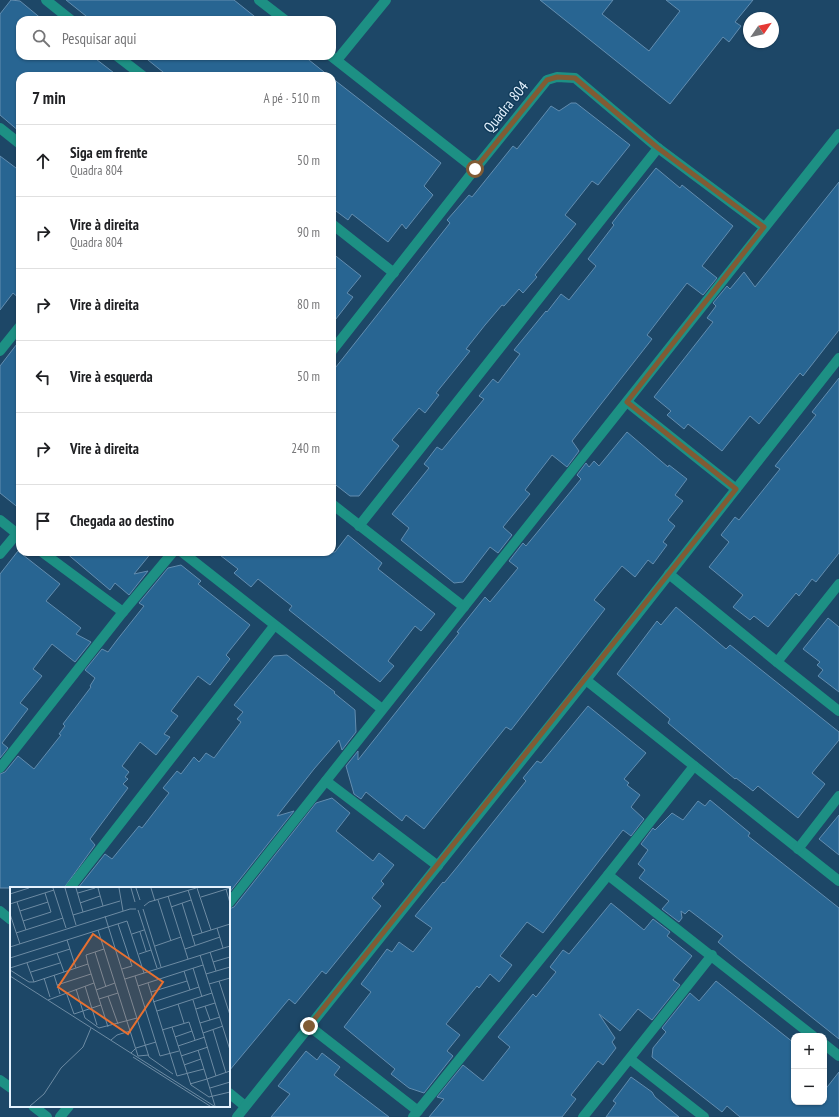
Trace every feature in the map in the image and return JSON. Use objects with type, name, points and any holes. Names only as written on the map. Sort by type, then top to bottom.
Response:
[{"type":"street","points":[[46,0],[66,16]]},
{"type":"street","points":[[259,0],[280,16]]},
{"type":"street","points":[[336,56],[386,0]]},
{"type":"street","points":[[122,60],[138,72]]},
{"type":"street","points":[[336,60],[475,169]]},
{"type":"street","name":"Quadra 804","points":[[336,346],[547,80],[557,77],[575,78],[658,148],[764,227]]},
{"type":"street","points":[[2,134],[16,142]]},
{"type":"street","points":[[230,902],[839,134]]},
{"type":"street","points":[[359,526],[658,148]]},
{"type":"street","points":[[336,227],[394,273]]},
{"type":"street","points":[[0,351],[16,331]]},
{"type":"street","points":[[236,1117],[586,680],[839,358]]},
{"type":"street","points":[[627,402],[736,489]]},
{"type":"street","points":[[336,507],[464,607]]},
{"type":"street","points":[[0,520],[16,531]]},
{"type":"street","points":[[0,554],[16,536]]},
{"type":"street","points":[[47,556],[123,612]]},
{"type":"street","points":[[0,768],[123,612],[170,556]]},
{"type":"street","points":[[187,556],[274,626],[382,709]]},
{"type":"street","points":[[669,574],[839,711]]},
{"type":"street","points":[[777,662],[839,584]]},
{"type":"street","points":[[71,887],[274,626]]},
{"type":"street","points":[[586,680],[839,881]]},
{"type":"street","points":[[309,1026],[415,1114],[694,766]]},
{"type":"street","points":[[326,780],[438,866]]},
{"type":"street","points":[[798,849],[839,796]]},
{"type":"street","points":[[608,875],[810,1033]]},
{"type":"street","points":[[0,911],[10,919]]},
{"type":"street","points":[[583,1117],[712,955]]},
{"type":"street","points":[[827,1046],[839,1056]]},
{"type":"street","points":[[630,1059],[704,1117]]},
{"type":"street","points":[[0,1080],[10,1087]]},
{"type":"street","points":[[230,1094],[245,1106]]},
{"type":"street","points":[[34,1107],[47,1117]]},
{"type":"street","points":[[60,1117],[68,1107]]},
{"type":"building","points":[[11,0],[20,1],[38,16],[16,16],[16,60],[97,60],[113,72],[16,72],[16,129],[0,115],[0,14]]},
{"type":"building","points":[[66,0],[234,0],[254,16],[86,16]]},
{"type":"building","points":[[540,0],[613,0],[602,14],[649,51],[680,11],[666,0],[753,0],[735,22],[741,26],[729,42],[723,37],[670,104]]},
{"type":"building","points":[[148,60],[309,60],[324,72],[163,72]]},
{"type":"building","points":[[336,81],[441,163],[424,186],[433,195],[406,229],[402,224],[388,242],[352,214],[348,220],[336,211]]},
{"type":"building","points":[[571,103],[576,103],[630,145],[598,185],[592,181],[565,215],[576,224],[535,275],[537,277],[523,293],[519,289],[504,306],[502,305],[466,349],[470,351],[436,393],[439,395],[425,413],[419,408],[392,440],[399,446],[359,496],[350,496],[336,485],[336,367],[450,223],[447,220],[469,195],[472,197],[513,146],[517,149],[551,106],[559,111]]},
{"type":"building","points":[[0,156],[16,168],[16,296],[13,293],[0,310]]},
{"type":"building","points":[[656,168],[680,188],[682,185],[733,226],[702,266],[717,278],[703,295],[687,283],[647,335],[652,339],[572,441],[579,451],[567,467],[552,455],[525,490],[530,494],[503,527],[512,535],[498,553],[490,547],[463,582],[454,583],[401,540],[409,528],[392,514],[429,468],[424,464],[437,447],[442,450],[484,399],[479,396],[493,379],[498,383],[520,354],[514,350],[546,311],[547,312],[561,294],[569,300],[596,266],[588,259],[614,225],[612,223]]},
{"type":"building","points":[[839,182],[839,330],[803,376],[800,373],[759,424],[750,416],[722,451],[688,424],[684,429],[667,415],[671,411],[654,397],[713,322],[707,318],[716,306],[713,303],[727,286],[730,289],[744,272],[755,287]]},
{"type":"building","points":[[336,256],[361,276],[347,293],[353,297],[336,319]]},
{"type":"building","points":[[16,345],[16,506],[0,493],[0,366]]},
{"type":"building","points":[[839,378],[839,553],[816,582],[812,579],[799,596],[796,593],[768,627],[754,616],[750,620],[733,607],[743,595],[709,567],[729,542],[721,535],[735,517],[739,520],[780,469],[775,466],[816,415],[812,412]]},
{"type":"building","points":[[627,432],[668,467],[669,465],[687,479],[675,495],[683,501],[668,520],[675,526],[663,542],[667,545],[653,564],[648,560],[635,577],[622,566],[594,600],[605,609],[511,730],[506,727],[424,829],[406,815],[402,821],[366,792],[361,799],[354,794],[346,766],[358,751],[358,760],[459,633],[457,632],[485,597],[490,602],[518,568],[509,561],[523,543],[526,546],[581,479],[577,475],[586,463],[589,467],[594,461],[599,466]]},
{"type":"building","points":[[348,535],[382,563],[378,569],[435,614],[421,631],[415,626],[388,661],[394,666],[380,682],[289,610],[292,606],[258,579],[251,587],[234,573],[238,569],[221,556],[336,556],[336,551]]},
{"type":"building","points":[[16,554],[16,556],[24,556],[60,584],[46,601],[81,628],[76,634],[91,642],[75,662],[52,644],[33,669],[42,676],[20,703],[28,709],[2,743],[8,748],[0,758],[0,574]]},
{"type":"building","points":[[70,556],[149,556],[134,574],[148,571],[129,595],[115,583],[110,590]]},
{"type":"building","points":[[181,565],[201,581],[198,584],[250,625],[226,655],[230,659],[210,685],[198,676],[171,711],[178,716],[164,734],[170,737],[156,755],[140,742],[122,766],[129,772],[125,777],[128,779],[123,784],[128,788],[90,839],[95,845],[65,887],[0,888],[0,774],[5,772],[18,756],[34,769],[61,735],[59,734],[65,726],[63,724],[91,687],[90,686],[95,678],[85,670],[102,649],[108,652],[144,606],[139,603],[168,568]]},
{"type":"building","points":[[676,607],[726,649],[730,645],[839,732],[839,740],[812,773],[825,784],[798,818],[758,786],[753,791],[736,778],[735,779],[668,723],[670,719],[617,674],[657,621],[661,625]]},
{"type":"building","points":[[828,618],[839,627],[839,692],[818,676],[823,670],[817,665],[820,662],[803,649]]},
{"type":"building","points":[[287,655],[335,692],[334,693],[355,710],[356,732],[342,750],[339,740],[314,769],[277,816],[294,811],[230,892],[230,887],[79,887],[105,854],[112,859],[139,826],[142,828],[169,793],[163,788],[177,771],[181,774],[194,757],[199,762],[206,753],[214,758],[241,722],[237,719],[243,712],[234,705],[274,656]]},
{"type":"building","points":[[588,706],[646,753],[624,779],[629,783],[627,785],[640,795],[631,807],[644,819],[631,836],[623,830],[543,933],[527,922],[500,956],[512,965],[499,982],[490,974],[479,988],[477,986],[446,1024],[460,1035],[447,1051],[453,1056],[424,1093],[409,1088],[391,1074],[395,1069],[344,1027],[371,992],[361,984],[387,949],[392,952],[399,942],[413,952],[432,928],[415,916],[458,866],[526,781],[523,778],[537,761],[541,763]]},
{"type":"building","points":[[332,798],[350,813],[336,831],[373,861],[379,853],[394,865],[381,881],[384,884],[372,898],[381,906],[326,974],[322,971],[295,1004],[289,999],[230,1070],[230,909],[234,907],[316,803]]},
{"type":"building","points":[[710,800],[750,833],[748,836],[839,908],[839,1039],[718,942],[723,936],[689,910],[685,914],[681,911],[682,918],[679,922],[662,909],[669,901],[639,878],[645,870],[638,864],[648,850],[641,844],[653,828],[655,830],[672,813],[683,820],[698,801],[705,806]]},
{"type":"building","points":[[839,815],[839,855],[819,839]]},
{"type":"building","points":[[611,903],[644,930],[653,919],[670,932],[667,936],[692,956],[673,980],[680,985],[652,1020],[638,1009],[620,1031],[599,1014],[615,1038],[612,1042],[616,1048],[603,1065],[598,1061],[571,1095],[576,1099],[562,1117],[429,1117],[444,1099],[437,1097],[463,1065],[483,1081],[510,1047],[498,1037],[533,994],[536,997],[556,972],[550,967],[563,950],[569,954]]},
{"type":"building","points":[[716,981],[791,1041],[791,1105],[827,1105],[827,1087],[839,1072],[839,1117],[740,1117],[727,1106],[722,1112],[652,1057],[653,1048],[666,1032],[662,1028],[690,993],[699,1001]]},
{"type":"building","points":[[306,1051],[317,1060],[322,1053],[340,1067],[334,1075],[389,1117],[271,1117],[290,1094],[278,1086]]},
{"type":"building","points":[[631,1077],[652,1092],[655,1097],[679,1117],[606,1117],[616,1103],[613,1101]]},
{"type":"route","points":[[309,1026],[586,680],[736,489],[627,402],[764,227],[658,148],[575,78],[567,76],[547,80],[475,169]]}]
